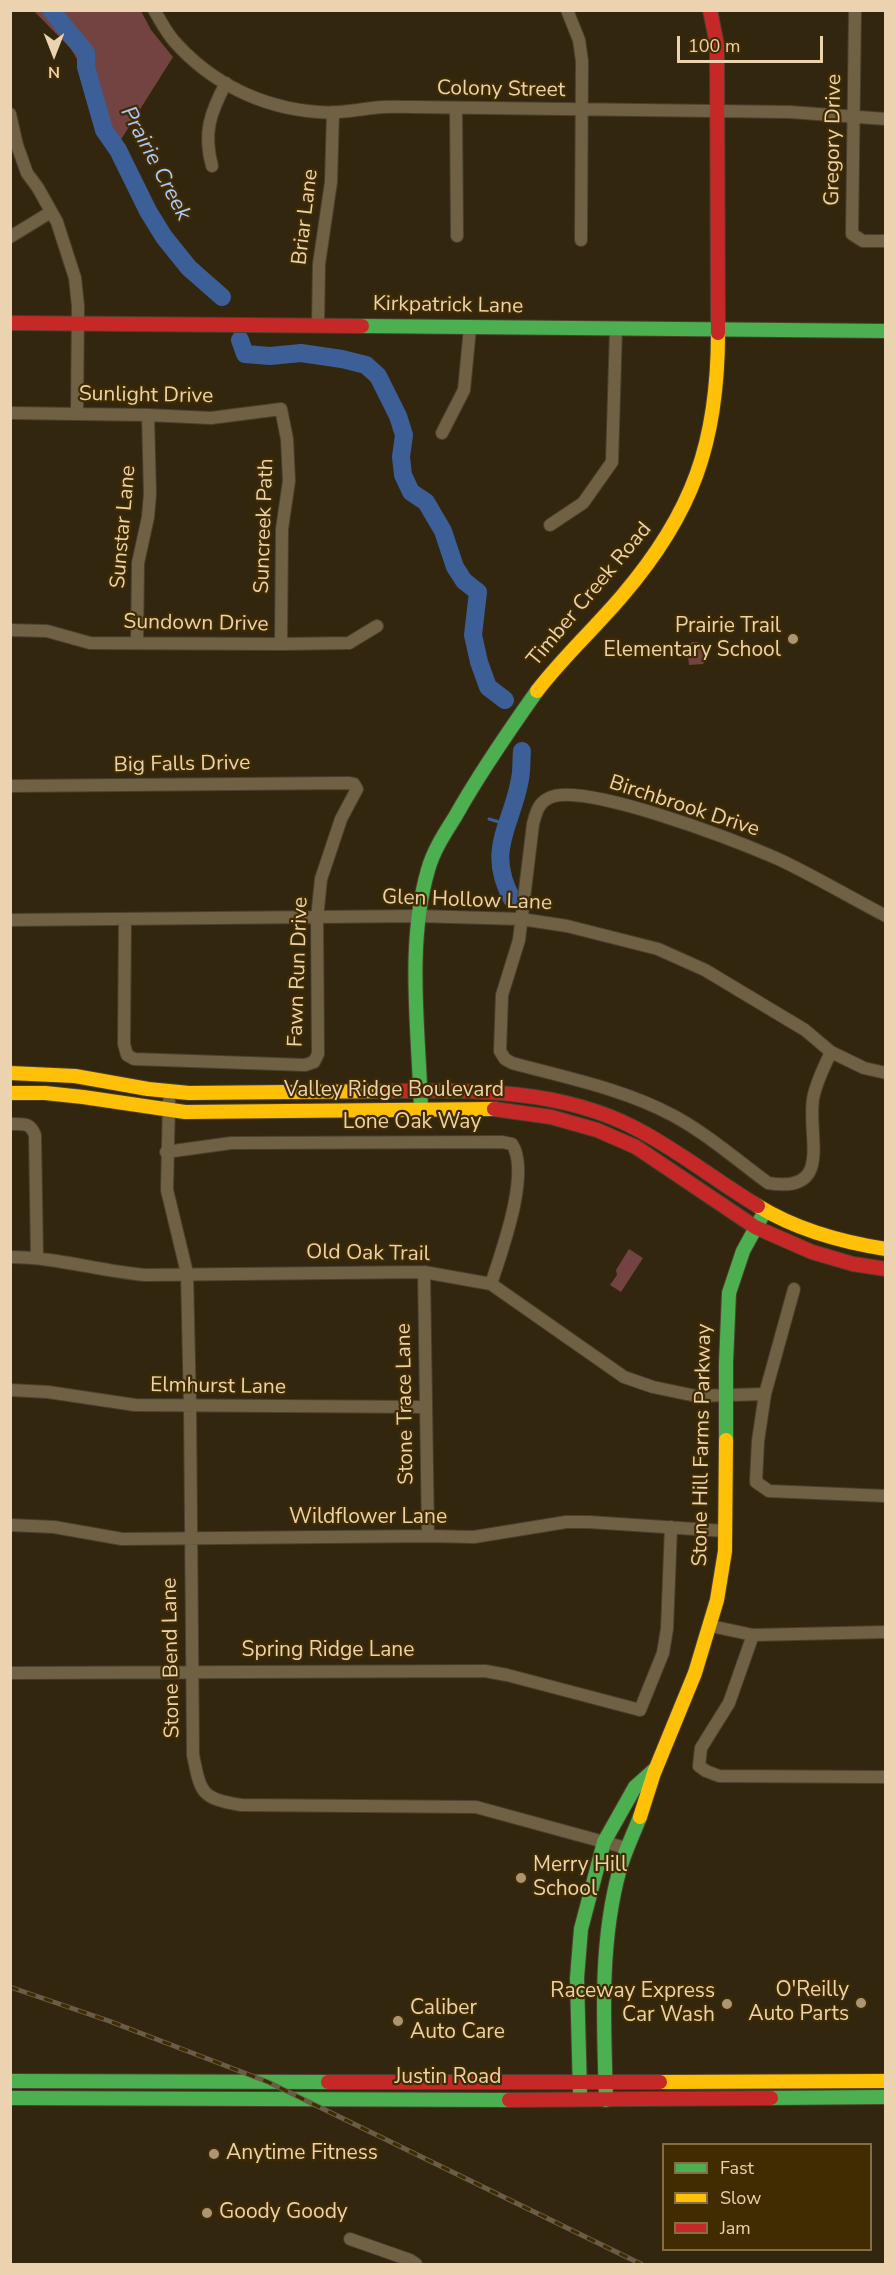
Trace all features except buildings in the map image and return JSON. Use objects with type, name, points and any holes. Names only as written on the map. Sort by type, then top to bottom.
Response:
[{"type":"main road","name":"Timber Creek Road","points":[[421,1110],[417,987],[418,916],[428,868],[463,799],[555,667],[620,598],[653,557],[681,515],[698,477],[711,432],[717,390],[717,45],[710,10]]},
{"type":"main road","name":"Kirkpatrick Lane","points":[[10,323],[885,331]]},
{"type":"main road","name":"Valley Ridge Boulevard","points":[[10,1073],[81,1076],[169,1092],[478,1091],[541,1097],[586,1108],[651,1135],[765,1211],[788,1222],[823,1235],[885,1249]]},
{"type":"main road","name":"Valley Ridge Boulevard","points":[[10,1093],[83,1096],[168,1110],[237,1113],[499,1109],[551,1117],[597,1130],[636,1147],[755,1227],[823,1255],[853,1264],[885,1269]]},
{"type":"main road","name":"Stone Hill Farms Parkway","points":[[606,2100],[604,1954],[607,1926],[617,1875],[626,1848],[642,1813],[655,1769],[668,1744],[687,1696],[711,1626],[722,1572],[725,1531],[729,1293],[736,1267],[765,1211]]},
{"type":"main road","points":[[580,2100],[577,1978],[581,1929],[604,1842],[635,1787],[655,1769]]},
{"type":"main road","points":[[579,1955],[604,1954]]},
{"type":"main road","name":"Justin Road","points":[[10,2080],[885,2081]]},
{"type":"main road","points":[[802,2098],[803,2082]]},
{"type":"main road","name":"Justin Road","points":[[10,2097],[606,2100],[885,2097]]},
{"type":"street","name":"Colony Street","points":[[154,10],[173,40],[197,64],[226,83],[253,98],[278,106],[318,112],[375,107],[790,112],[885,118]]},
{"type":"street","points":[[567,10],[579,40],[582,61],[581,240]]},
{"type":"street","name":"Gregory Drive","points":[[855,10],[852,234],[863,241],[885,241]]},
{"type":"street","points":[[212,166],[208,150],[208,128],[211,114],[226,83]]},
{"type":"street","points":[[456,109],[457,236]]},
{"type":"street","name":"Briar Lane","points":[[318,326],[319,264],[332,173],[333,112]]},
{"type":"street","points":[[10,114],[17,145],[27,172],[51,212],[68,252],[75,278],[78,324],[77,414]]},
{"type":"street","points":[[10,237],[51,212]]},
{"type":"street","points":[[442,433],[464,390],[470,328]]},
{"type":"street","points":[[550,525],[583,503],[612,462],[616,329]]},
{"type":"street","name":"Sunlight Drive","points":[[10,414],[211,418],[280,409]]},
{"type":"street","name":"Suncreek Path","points":[[280,409],[287,439],[289,482],[282,529],[281,644]]},
{"type":"street","name":"Sunstar Lane","points":[[136,643],[138,563],[150,494],[148,415]]},
{"type":"street","name":"Sundown Drive","points":[[10,630],[47,631],[90,643],[349,644],[377,626]]},
{"type":"street","name":"Big Falls Drive","points":[[10,786],[354,784]]},
{"type":"street","name":"Fawn Run Drive","points":[[125,919],[124,1044],[127,1055],[134,1059],[305,1065],[314,1062],[318,1054],[317,918],[321,879],[341,819],[357,792],[354,784]]},
{"type":"street","name":"Birchbrook Drive","points":[[521,919],[533,824],[538,807],[549,797],[561,795],[577,795],[629,805],[708,831],[777,859],[885,916]]},
{"type":"street","name":"Glen Hollow Lane","points":[[10,920],[418,916],[521,919],[567,926],[658,949],[705,970],[805,1030],[831,1052],[864,1068],[885,1073]]},
{"type":"street","points":[[521,919],[519,939],[502,995],[500,1046],[505,1059],[512,1064],[629,1096],[675,1116],[768,1183],[797,1184],[810,1172],[815,1149],[813,1101],[818,1081],[831,1052]]},
{"type":"street","name":"Stone Bend Lane","points":[[169,1092],[166,1152],[169,1204],[187,1273],[193,1755],[200,1785],[215,1801],[241,1805],[476,1807],[626,1848]]},
{"type":"street","points":[[10,1124],[27,1124],[32,1127],[35,1135],[37,1257]]},
{"type":"street","name":"Lone Oak Way","points":[[166,1152],[231,1143],[502,1142],[512,1144],[518,1160],[514,1213],[491,1284]]},
{"type":"street","name":"Old Oak Trail","points":[[10,1257],[37,1257],[116,1273],[145,1275],[424,1272],[491,1284],[624,1377],[679,1394],[696,1396],[765,1394]]},
{"type":"street","name":"Stone Trace Lane","points":[[424,1272],[428,1536]]},
{"type":"street","points":[[794,1289],[765,1394],[758,1441],[756,1482],[769,1491],[885,1496]]},
{"type":"street","name":"Elmhurst Lane","points":[[10,1390],[48,1392],[135,1405],[426,1407]]},
{"type":"street","name":"Wildflower Lane","points":[[10,1525],[54,1527],[122,1539],[474,1537],[566,1522],[725,1531]]},
{"type":"street","name":"Spring Ridge Lane","points":[[10,1673],[485,1671],[640,1710],[663,1653],[667,1629],[671,1527]]},
{"type":"street","points":[[711,1626],[753,1635],[885,1632]]},
{"type":"street","points":[[753,1635],[729,1703],[701,1748],[699,1766],[718,1776],[885,1777]]},
{"type":"street","points":[[350,2239],[410,2260],[416,2265]]},
{"type":"shaded area","points":[[34,11],[141,11],[151,30],[173,57],[115,149],[94,107],[86,75],[71,49]]},
{"type":"shaded area","points":[[692,642],[697,642],[710,653],[703,664],[689,665],[687,648]]},
{"type":"shaded area","points":[[629,1249],[643,1258],[621,1292],[610,1285]]},
{"type":"waterway","name":"Prairie Creek","points":[[51,10],[86,53],[86,67],[104,130],[118,150],[148,211],[164,237],[189,268],[222,297]]},
{"type":"waterway","name":"Prairie Creek","points":[[240,340],[245,354],[270,356],[301,353],[342,359],[366,365],[378,376],[398,416],[404,435],[401,457],[403,475],[411,492],[426,502],[443,531],[455,567],[464,581],[478,592],[473,635],[479,662],[488,687],[505,700]]},
{"type":"waterway","name":"Prairie Creek","points":[[512,899],[504,881],[501,851],[520,779],[522,751]]},
{"type":"waterway","points":[[489,819],[506,824]]},
{"type":"railway","points":[[10,1987],[109,2021],[268,2082],[641,2264]]},
{"type":"traffic: fast","points":[[362,326],[886,331]]},
{"type":"traffic: fast","points":[[421,1110],[416,959],[421,899],[428,870],[440,842],[474,785],[537,691]]},
{"type":"traffic: fast","points":[[726,1440],[729,1293],[743,1251],[765,1211]]},
{"type":"traffic: fast","points":[[580,2093],[577,1978],[581,1929],[604,1842],[635,1787],[654,1770]]},
{"type":"traffic: fast","points":[[606,2100],[604,1986],[608,1929],[619,1872],[640,1817]]},
{"type":"traffic: fast","points":[[10,2081],[328,2082]]},
{"type":"traffic: fast","points":[[771,2098],[886,2097]]},
{"type":"traffic: fast","points":[[10,2098],[509,2100]]},
{"type":"traffic: slow","points":[[537,691],[647,565],[684,505],[697,474],[713,408],[718,333]]},
{"type":"traffic: slow","points":[[10,1073],[75,1076],[148,1089],[189,1093],[390,1091]]},
{"type":"traffic: slow","points":[[10,1093],[45,1093],[83,1097],[185,1112],[494,1109]]},
{"type":"traffic: slow","points":[[758,1206],[788,1222],[820,1234],[886,1249]]},
{"type":"traffic: slow","points":[[640,1817],[654,1773],[695,1673],[717,1600],[725,1551],[726,1440]]},
{"type":"traffic: slow","points":[[660,2082],[886,2081]]},
{"type":"traffic: jam","points":[[710,10],[717,45],[718,333]]},
{"type":"traffic: jam","points":[[10,323],[362,326]]},
{"type":"traffic: jam","points":[[390,1091],[516,1094],[577,1106],[606,1115],[651,1137],[758,1206]]},
{"type":"traffic: jam","points":[[494,1109],[551,1117],[597,1130],[636,1147],[755,1227],[812,1252],[853,1264],[886,1269]]},
{"type":"traffic: jam","points":[[328,2082],[660,2082]]},
{"type":"traffic: jam","points":[[509,2100],[771,2098]]},
{"type":"place","name":"Prairie Trail Elementary School","points":[[793,639]]},
{"type":"place","name":"Merry Hill School","points":[[521,1878]]},
{"type":"place","name":"O'Reilly Auto Parts","points":[[861,2003]]},
{"type":"place","name":"Raceway Express Car Wash","points":[[727,2004]]},
{"type":"place","name":"Caliber Auto Care","points":[[398,2021]]},
{"type":"place","name":"Anytime Fitness","points":[[214,2154]]},
{"type":"place","name":"Goody Goody","points":[[207,2213]]}]
